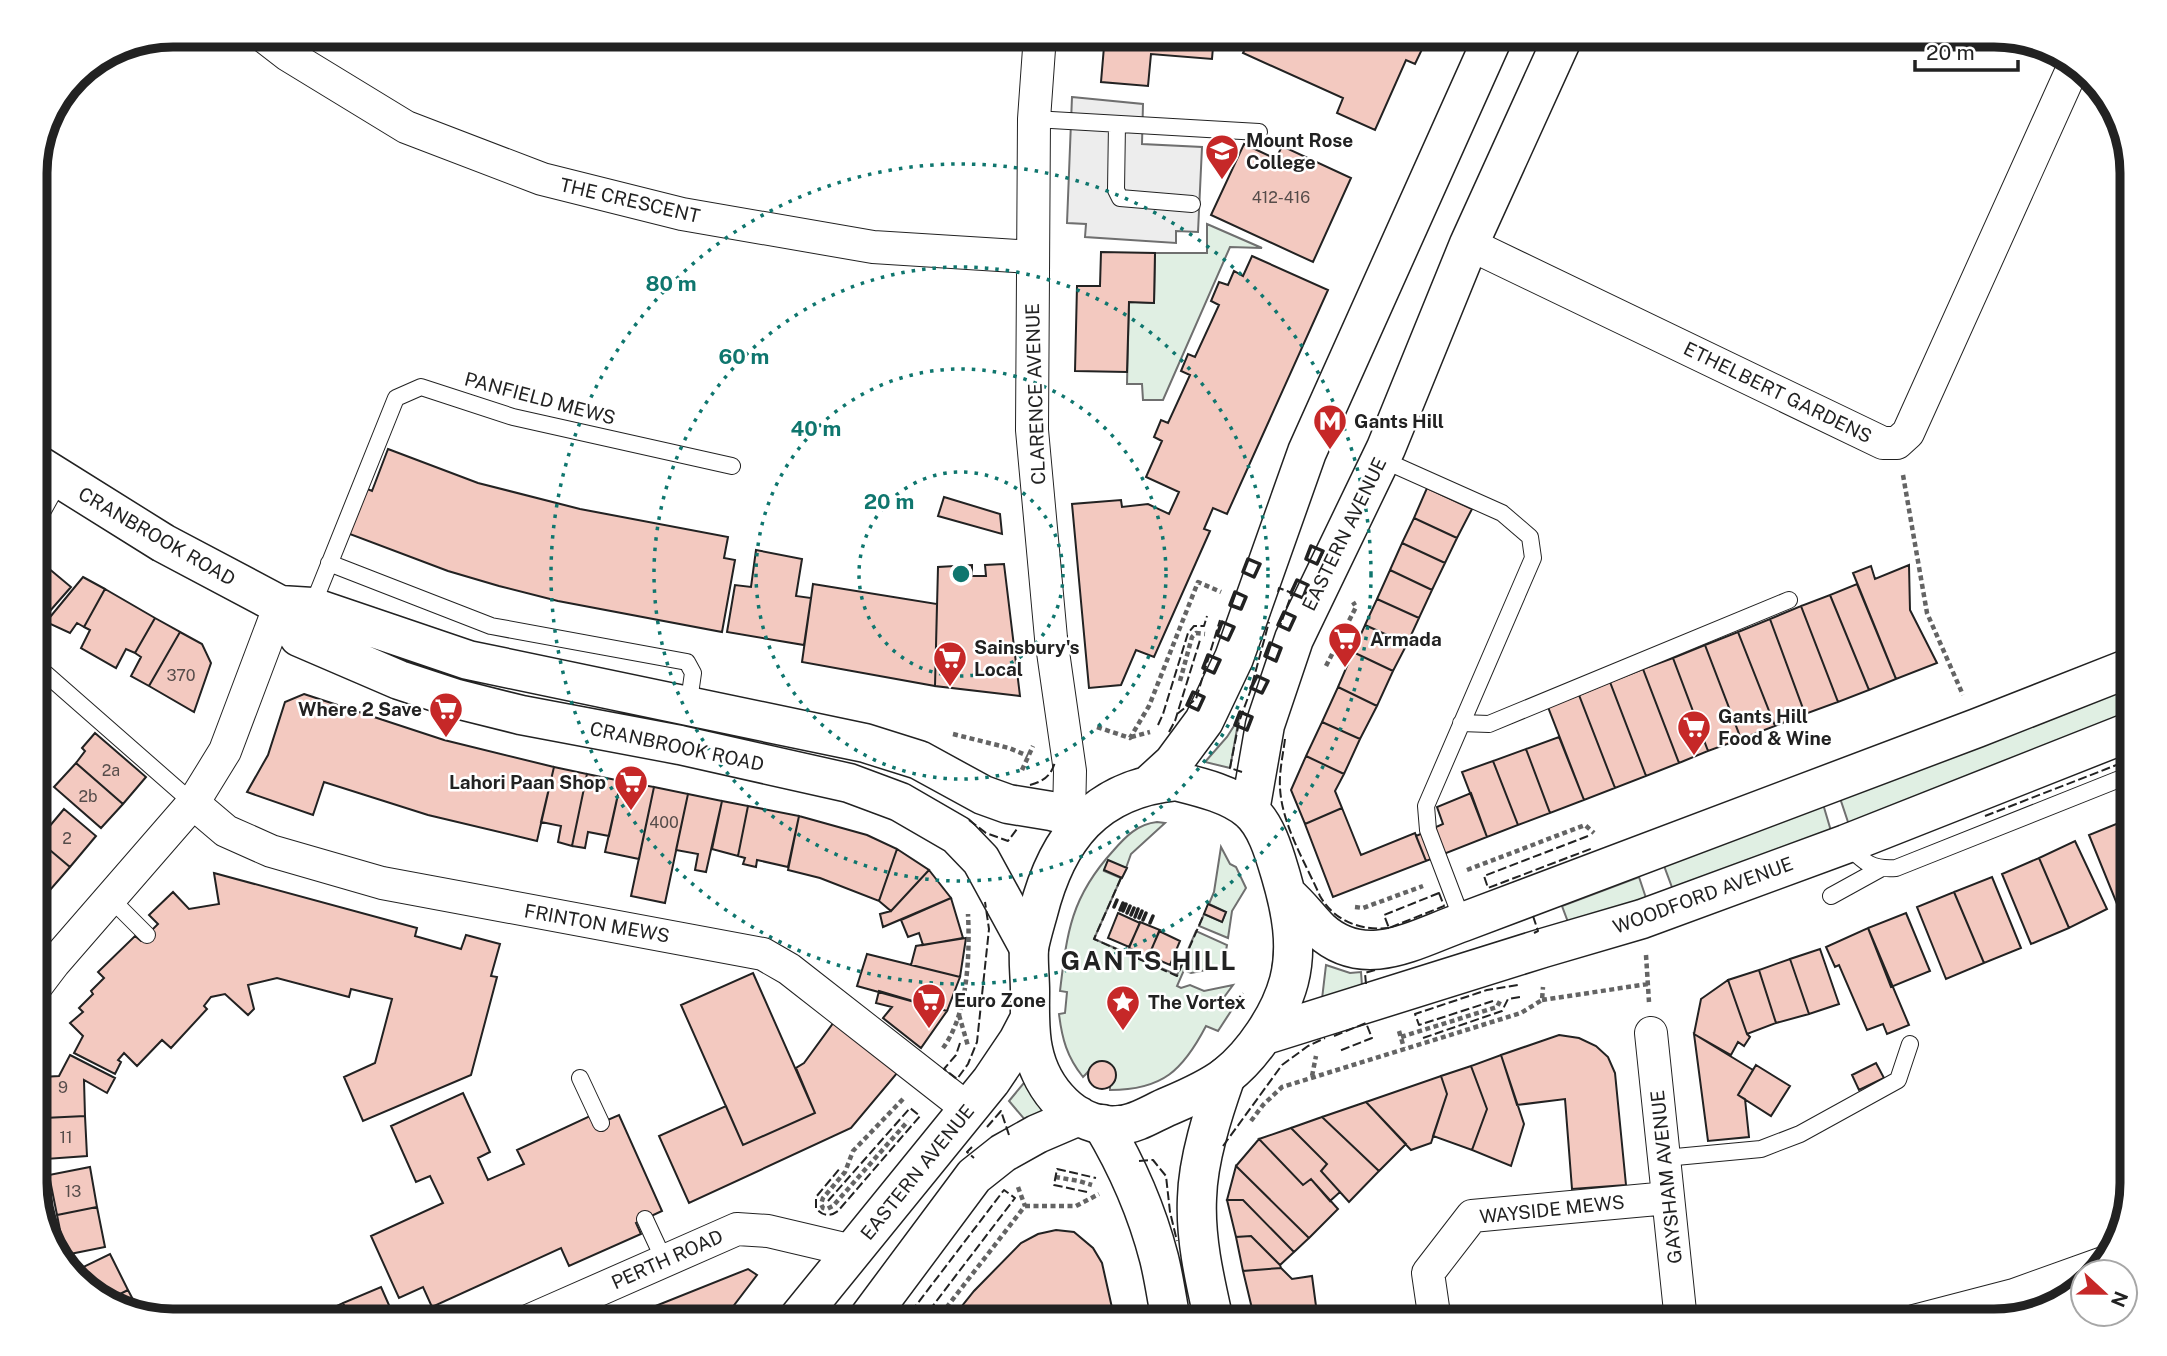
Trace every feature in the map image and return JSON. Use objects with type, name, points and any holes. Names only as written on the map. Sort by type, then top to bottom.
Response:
[{"type":"main road","points":[[1150,784],[1173,763],[1204,720],[1234,658],[1307,452],[1489,47]]},
{"type":"main road","name":"EASTERN AVENUE","points":[[1250,811],[1265,725],[1294,639],[1381,459],[1469,244],[1559,47]]},
{"type":"main road","name":"CRANBROOK ROAD","points":[[48,471],[163,543],[296,606],[299,637],[399,680],[457,699],[521,715],[685,725],[865,743],[919,760],[983,795],[1015,806],[1051,811],[1075,824]]},
{"type":"main road","points":[[1286,894],[1304,910],[1320,930],[1341,944],[1360,951],[1379,951],[1463,922],[2120,672]]},
{"type":"main road","name":"CRANBROOK ROAD","points":[[685,725],[900,802],[932,818],[957,835],[981,860],[1029,948]]},
{"type":"main road","name":"WOODFORD AVENUE","points":[[1265,1035],[1643,919],[1846,844],[2120,736]]},
{"type":"main road","points":[[875,1309],[974,1176],[1003,1153],[1037,1134],[1090,1120],[1121,1125],[1188,1098],[1226,1076],[1265,1035],[1289,981],[1293,949],[1286,894],[1275,855],[1264,831],[1250,811],[1201,787],[1176,781],[1150,784],[1113,800],[1075,824],[1056,858],[1029,948],[1032,1048],[1039,1068],[1049,1089],[1062,1104],[1090,1120],[1115,1145],[1139,1200],[1158,1256],[1169,1309]]},
{"type":"main road","name":"EASTERN AVENUE","points":[[806,1309],[1004,1063],[1030,1018]]},
{"type":"main road","points":[[1212,1309],[1200,1250],[1196,1194],[1210,1122],[1226,1076]]},
{"type":"street","name":"THE CRESCENT","points":[[278,47],[406,127],[542,179],[682,214],[873,247],[1032,257]]},
{"type":"street","name":"CLARENCE AVENUE","points":[[1039,47],[1034,119],[1032,430],[1051,638],[1075,824]]},
{"type":"street","name":"ETHELBERT GARDENS","points":[[1469,244],[1883,443],[1897,443],[1908,433],[2070,74]]},
{"type":"street","points":[[48,972],[193,803],[225,751],[296,606]]},
{"type":"street","name":"FRINTON MEWS","points":[[193,803],[226,831],[271,851],[382,883],[763,954],[789,969],[920,1080],[968,1109]]},
{"type":"street","name":"GAYSHAM AVENUE","points":[[1651,1033],[1680,1309]]},
{"type":"street","name":"WAYSIDE MEWS","points":[[1433,1309],[1428,1273],[1472,1216],[1668,1198]]},
{"type":"street","name":"PERTH ROAD","points":[[555,1309],[737,1228],[768,1231],[853,1251]]},
{"type":"street","points":[[1960,1309],[2014,1295],[2069,1275]]},
{"type":"lane","points":[[1034,119],[1259,132]]},
{"type":"lane","points":[[1117,124],[1116,190],[1120,198],[1127,201],[1192,204]]},
{"type":"lane","name":"PANFIELD MEWS","points":[[296,606],[329,563],[396,398],[421,387],[513,417],[732,466]]},
{"type":"lane","points":[[1381,459],[1502,513],[1530,537],[1533,558],[1426,806],[1428,830],[1463,922]]},
{"type":"lane","points":[[329,563],[491,626],[687,662],[693,674],[685,725]]},
{"type":"lane","points":[[1461,723],[1489,724],[1789,600]]},
{"type":"lane","points":[[48,676],[193,803]]},
{"type":"lane","points":[[1831,896],[1880,869],[1896,868],[2120,779]]},
{"type":"lane","points":[[1846,844],[1864,862],[1880,869]]},
{"type":"lane","points":[[110,898],[148,935]]},
{"type":"lane","points":[[1665,1158],[1761,1149],[1800,1134],[1898,1080],[1910,1044]]},
{"type":"lane","points":[[580,1078],[601,1123]]},
{"type":"lane","points":[[645,1219],[664,1260]]},
{"type":"path","points":[[1897,443],[1927,613],[1977,728]]},
{"type":"path","points":[[1092,726],[1130,738],[1149,706],[1198,582],[1219,591]]},
{"type":"path","points":[[944,732],[1009,748],[1028,756]]},
{"type":"path","points":[[1348,907],[1363,908],[1585,825],[1600,838]]},
{"type":"path","points":[[915,1112],[833,1206],[823,1208],[823,1198],[845,1172],[853,1151],[920,1080],[947,1044],[958,1014],[969,958],[968,915],[963,903]]},
{"type":"path","points":[[1643,919],[1651,1033]]},
{"type":"path","points":[[1249,1125],[1263,1105],[1282,1087],[1521,1013],[1542,1000],[1648,984]]},
{"type":"path","points":[[1542,986],[1542,1000]]},
{"type":"path","points":[[1401,1037],[1497,1007]]},
{"type":"path","points":[[958,1014],[968,1044]]},
{"type":"path","points":[[1013,1177],[1026,1206]]},
{"type":"path","points":[[1055,1177],[1088,1183]]},
{"type":"path","points":[[1026,1206],[1076,1206],[1102,1193]]},
{"type":"path","points":[[945,1309],[1026,1206]]},
{"type":"green space","points":[[1207,224],[1262,248],[1230,247],[1163,400],[1143,400],[1142,384],[1127,384],[1129,302],[1154,303],[1155,253],[1207,253]]},
{"type":"green space","points":[[2120,689],[2120,719],[1849,825],[1840,798]]},
{"type":"green space","points":[[1239,718],[1230,768],[1205,762],[1227,737]]},
{"type":"green space","points":[[1823,804],[1831,831],[1673,890],[1663,863]]},
{"type":"green space","points":[[1165,823],[1131,854],[1126,868],[1108,861],[1104,871],[1121,878],[1094,939],[1177,975],[1196,931],[1227,945],[1223,967],[1191,973],[1184,970],[1177,986],[1181,988],[1190,985],[1204,991],[1233,985],[1222,1000],[1233,1008],[1218,1031],[1206,1026],[1189,1055],[1169,1074],[1144,1086],[1110,1090],[1115,1079],[1112,1066],[1099,1062],[1083,1077],[1066,1047],[1059,1014],[1065,1013],[1067,992],[1060,991],[1065,951],[1073,916],[1099,868],[1133,832],[1144,825]]},
{"type":"green space","points":[[1221,847],[1230,864],[1236,867],[1246,888],[1232,911],[1228,938],[1199,926],[1204,914],[1222,922],[1226,912],[1209,904],[1214,892]]},
{"type":"green space","points":[[1639,877],[1646,898],[1568,922],[1562,906]]},
{"type":"green space","points":[[1326,965],[1350,973],[1361,972],[1362,986],[1322,999]]},
{"type":"green space","points":[[1028,1078],[1058,1121],[1031,1127],[1009,1101]]},
{"type":"shaded area","points":[[1072,97],[1143,104],[1142,144],[1202,147],[1198,232],[1176,231],[1176,243],[1085,237],[1086,224],[1067,223]]},
{"type":"building","points":[[1104,47],[1213,47],[1212,59],[1151,54],[1148,86],[1101,82]]},
{"type":"building","points":[[1246,47],[1423,47],[1415,64],[1406,60],[1375,130],[1337,113],[1343,98],[1243,53]]},
{"type":"building","points":[[1244,144],[1276,159],[1282,146],[1351,178],[1313,262],[1211,215]]},
{"type":"building","points":[[1101,252],[1155,253],[1154,303],[1129,302],[1127,372],[1075,371],[1077,286],[1100,286]]},
{"type":"building","points":[[1252,256],[1328,290],[1227,514],[1213,508],[1204,529],[1210,531],[1154,657],[1136,650],[1121,685],[1089,688],[1072,504],[1121,500],[1122,507],[1148,504],[1169,514],[1179,492],[1146,477],[1162,441],[1154,437],[1161,420],[1168,423],[1190,375],[1181,371],[1188,354],[1195,357],[1219,305],[1211,301],[1219,282],[1228,285],[1234,271],[1243,276]]},
{"type":"building","points":[[388,449],[478,483],[580,509],[728,537],[724,558],[735,560],[722,632],[558,601],[499,586],[448,571],[347,533],[365,488],[372,491]]},
{"type":"building","points":[[1427,488],[1472,509],[1457,538],[1414,518]]},
{"type":"building","points":[[944,497],[1000,514],[1002,534],[938,516]]},
{"type":"building","points":[[1414,518],[1457,538],[1445,563],[1402,543]]},
{"type":"building","points":[[1402,543],[1445,563],[1432,590],[1390,570]]},
{"type":"building","points":[[756,550],[802,559],[796,596],[811,598],[804,645],[727,632],[735,585],[751,587]]},
{"type":"building","points":[[1004,564],[1020,696],[935,686],[938,567],[972,565],[972,576],[986,576],[985,565]]},
{"type":"building","points":[[1909,565],[1910,610],[1937,663],[1896,679],[1853,573],[1871,566],[1875,579]]},
{"type":"building","points":[[48,568],[71,587],[48,613]]},
{"type":"building","points":[[1390,570],[1432,590],[1419,618],[1377,599]]},
{"type":"building","points":[[83,577],[105,589],[84,627],[77,623],[70,633],[48,623]]},
{"type":"building","points":[[813,584],[937,604],[935,686],[802,662]]},
{"type":"building","points":[[1857,584],[1896,679],[1869,690],[1830,595]]},
{"type":"building","points":[[105,589],[155,618],[135,653],[126,649],[116,668],[81,648],[90,630],[84,627]]},
{"type":"building","points":[[1830,595],[1869,690],[1838,702],[1801,606]]},
{"type":"building","points":[[1377,599],[1419,618],[1407,644],[1365,625]]},
{"type":"building","points":[[1801,606],[1838,702],[1805,714],[1770,619]]},
{"type":"building","points":[[155,618],[180,632],[149,686],[131,676],[141,657],[135,653]]},
{"type":"building","points":[[1770,619],[1805,714],[1775,726],[1738,632]]},
{"type":"building","points":[[1365,625],[1407,644],[1393,671],[1353,652]]},
{"type":"building","points":[[180,632],[202,644],[211,663],[194,712],[149,686]]},
{"type":"building","points":[[1738,632],[1775,726],[1741,739],[1705,645]]},
{"type":"building","points":[[1705,645],[1741,739],[1708,751],[1673,658]]},
{"type":"building","points":[[1353,652],[1393,671],[1377,706],[1338,687]]},
{"type":"building","points":[[1673,658],[1708,751],[1679,763],[1643,669]]},
{"type":"building","points":[[1643,669],[1679,763],[1646,776],[1610,682]]},
{"type":"building","points":[[1610,682],[1646,776],[1615,788],[1579,695]]},
{"type":"building","points":[[1338,687],[1377,706],[1360,739],[1322,722]]},
{"type":"building","points":[[304,694],[444,740],[554,767],[537,841],[428,815],[324,782],[313,815],[247,792],[268,755],[285,702]]},
{"type":"building","points":[[1579,695],[1615,788],[1584,800],[1548,707]]},
{"type":"building","points":[[1322,722],[1360,739],[1344,774],[1306,756]]},
{"type":"building","points":[[95,733],[146,777],[123,804],[76,763],[85,751],[82,748]]},
{"type":"building","points":[[1559,737],[1584,800],[1550,813],[1526,749]]},
{"type":"building","points":[[1526,749],[1550,813],[1518,825],[1493,761]]},
{"type":"building","points":[[1306,756],[1344,774],[1335,791],[1342,808],[1305,824],[1291,790]]},
{"type":"building","points":[[1493,761],[1518,825],[1487,837],[1462,772]]},
{"type":"building","points":[[76,763],[123,804],[101,828],[54,787]]},
{"type":"building","points":[[554,767],[587,774],[572,846],[558,842],[561,826],[541,822]]},
{"type":"building","points":[[587,774],[621,781],[609,836],[588,832],[585,848],[572,846]]},
{"type":"building","name":"Lahori Paan Shop","points":[[621,781],[654,787],[639,859],[605,852]]},
{"type":"building","points":[[654,787],[688,794],[665,903],[631,896]]},
{"type":"building","points":[[1471,793],[1487,837],[1426,861],[1416,836],[1443,824],[1437,807]]},
{"type":"building","points":[[688,794],[722,801],[706,872],[695,870],[698,854],[676,850]]},
{"type":"building","points":[[722,801],[748,806],[738,856],[712,849]]},
{"type":"building","points":[[748,806],[799,816],[788,867],[757,860],[756,867],[743,864],[745,858],[738,856]]},
{"type":"building","points":[[1342,808],[1361,855],[1415,833],[1426,861],[1333,897],[1305,824]]},
{"type":"building","points":[[64,809],[96,836],[70,867],[48,848],[48,828]]},
{"type":"building","points":[[799,816],[867,835],[897,849],[879,901],[820,878],[788,870]]},
{"type":"building","points":[[2120,822],[2120,903],[2117,904],[2089,835]]},
{"type":"building","points":[[2075,841],[2107,909],[2069,928],[2039,858]]},
{"type":"building","points":[[48,848],[70,867],[48,892]]},
{"type":"building","points":[[897,849],[929,870],[891,911],[879,901]]},
{"type":"building","points":[[2039,858],[2069,928],[2031,944],[2002,874]]},
{"type":"building","points":[[1108,860],[1127,868],[1122,878],[1104,870]]},
{"type":"building","points":[[929,870],[951,898],[883,927],[880,914],[891,911]]},
{"type":"building","points":[[214,873],[417,928],[415,936],[461,949],[466,935],[500,944],[491,976],[497,977],[471,1075],[363,1121],[344,1077],[375,1063],[392,999],[351,989],[349,997],[277,978],[248,985],[254,1009],[248,1015],[225,994],[211,997],[204,1006],[207,1009],[171,1048],[162,1040],[137,1066],[124,1053],[118,1060],[121,1062],[115,1074],[74,1053],[83,1036],[70,1023],[83,1012],[79,1008],[104,978],[98,972],[135,936],[141,941],[158,924],[149,915],[173,892],[189,909],[219,904]]},
{"type":"building","points":[[1992,877],[2021,948],[1984,963],[1954,892]]},
{"type":"building","points":[[1954,892],[1984,963],[1946,979],[1917,907]]},
{"type":"building","points":[[951,898],[963,938],[923,945],[919,933],[908,937],[901,920]]},
{"type":"building","points":[[1208,904],[1226,912],[1222,922],[1204,914]]},
{"type":"building","points":[[1118,913],[1140,923],[1129,947],[1108,938]]},
{"type":"building","points":[[1906,913],[1930,971],[1891,987],[1868,928]]},
{"type":"building","points":[[1140,922],[1160,930],[1148,957],[1129,948]]},
{"type":"building","points":[[1868,928],[1909,1025],[1887,1034],[1883,1024],[1867,1030],[1839,965],[1835,967],[1826,947]]},
{"type":"building","points":[[1159,931],[1180,941],[1170,965],[1149,956]]},
{"type":"building","points":[[966,938],[960,977],[911,965],[916,946]]},
{"type":"building","points":[[1820,949],[1839,1004],[1809,1014],[1790,959]]},
{"type":"building","points":[[867,954],[960,977],[947,1011],[857,986]]},
{"type":"building","points":[[1790,959],[1809,1014],[1776,1023],[1759,970]]},
{"type":"building","points":[[1759,970],[1776,1023],[1747,1034],[1728,980]]},
{"type":"building","points":[[753,973],[815,1113],[743,1145],[681,1005]]},
{"type":"building","points":[[1728,980],[1750,1037],[1744,1046],[1738,1042],[1731,1055],[1694,1034],[1701,999]]},
{"type":"building","points":[[879,991],[947,1011],[921,1048],[883,1018],[892,1007],[876,1003]]},
{"type":"building","points":[[834,1022],[898,1072],[851,1128],[689,1203],[659,1136],[726,1106],[743,1145],[815,1113],[796,1068],[804,1063]]},
{"type":"building","points":[[1694,1034],[1753,1070],[1738,1095],[1745,1099],[1749,1137],[1708,1141]]},
{"type":"building","points":[[1559,1035],[1579,1038],[1596,1046],[1608,1057],[1615,1073],[1626,1185],[1572,1189],[1565,1099],[1517,1105],[1501,1055]]},
{"type":"building","points":[[70,1055],[115,1078],[107,1093],[84,1080],[85,1116],[48,1118],[48,1077],[59,1076]]},
{"type":"building","points":[[1501,1055],[1524,1124],[1511,1166],[1472,1150],[1487,1109],[1471,1066]]},
{"type":"building","points":[[1102,1061],[1112,1065],[1116,1075],[1112,1085],[1102,1089],[1092,1085],[1088,1075],[1092,1065]]},
{"type":"building","points":[[1876,1063],[1884,1078],[1859,1090],[1852,1075]]},
{"type":"building","points":[[1756,1065],[1790,1086],[1771,1116],[1738,1095]]},
{"type":"building","points":[[1471,1066],[1487,1109],[1472,1150],[1433,1136],[1447,1094],[1441,1076]]},
{"type":"building","points":[[1441,1076],[1447,1094],[1431,1143],[1411,1150],[1366,1102]]},
{"type":"building","points":[[463,1093],[490,1152],[478,1158],[488,1180],[524,1164],[517,1150],[590,1116],[594,1126],[619,1115],[662,1211],[636,1223],[641,1234],[569,1266],[561,1248],[432,1307],[423,1287],[399,1298],[371,1236],[443,1203],[430,1176],[416,1182],[391,1126]]},
{"type":"building","points":[[1366,1102],[1406,1144],[1379,1171],[1322,1117]]},
{"type":"building","points":[[85,1116],[87,1156],[48,1159],[48,1118]]},
{"type":"building","points":[[1322,1117],[1379,1171],[1349,1202],[1321,1171],[1327,1164],[1291,1128]]},
{"type":"building","points":[[1291,1128],[1327,1164],[1321,1171],[1340,1192],[1330,1201],[1311,1179],[1303,1185],[1259,1139]]},
{"type":"building","points":[[1259,1139],[1303,1185],[1311,1179],[1338,1209],[1309,1238],[1236,1166]]},
{"type":"building","points":[[1236,1166],[1309,1238],[1294,1252],[1243,1200],[1227,1200]]},
{"type":"building","points":[[90,1167],[97,1207],[57,1215],[49,1175]]},
{"type":"building","points":[[1227,1200],[1243,1200],[1294,1252],[1280,1265],[1251,1236],[1236,1237]]},
{"type":"building","points":[[97,1207],[105,1247],[70,1254],[63,1243],[57,1215]]},
{"type":"building","points":[[1056,1230],[1074,1232],[1093,1248],[1102,1263],[1112,1309],[960,1309],[1021,1243],[1038,1234]]},
{"type":"building","points":[[1251,1236],[1281,1268],[1243,1271],[1236,1237]]},
{"type":"building","points":[[110,1254],[128,1290],[117,1295],[81,1268]]},
{"type":"building","points":[[1281,1268],[1292,1279],[1312,1276],[1316,1309],[1252,1309],[1243,1271]]},
{"type":"building","points":[[748,1269],[757,1275],[731,1309],[648,1309]]},
{"type":"building","points":[[381,1287],[391,1309],[346,1309],[343,1303]]},
{"type":"building","points":[[128,1290],[134,1302],[133,1302],[117,1295]]},
{"type":"building","points":[[343,1303],[346,1309],[330,1309]]},
{"type":"fence","points":[[1278,592],[1279,588],[1292,593],[1280,626]]},
{"type":"fence","points":[[1158,725],[1188,633],[1194,626],[1204,626],[1207,616]]},
{"type":"fence","points":[[1177,714],[1196,699],[1220,620]]},
{"type":"fence","points":[[1242,772],[1230,768],[1239,722],[1269,622]]},
{"type":"fence","points":[[1169,732],[1175,721],[1200,640]]},
{"type":"fence","points":[[1285,739],[1280,776],[1285,816],[1320,896],[1333,912],[1349,923],[1368,928],[1389,928]]},
{"type":"fence","points":[[1030,785],[1046,777],[1055,762]]},
{"type":"fence","points":[[1985,816],[2120,764]]},
{"type":"fence","points":[[969,820],[986,833],[1008,841],[1017,829]]},
{"type":"fence","points":[[1588,836],[1484,876],[1488,888],[1593,848]]},
{"type":"fence","points":[[1121,878],[1094,939],[1177,976],[1204,914]]},
{"type":"fence","points":[[1439,893],[1444,906],[1389,928],[1384,915],[1439,893]]},
{"type":"fence","points":[[960,1043],[956,1055],[944,1069],[957,1079],[968,1064],[977,1042],[989,929],[985,902]]},
{"type":"fence","points":[[1533,916],[1538,931],[1534,933]]},
{"type":"fence","points":[[1366,984],[1365,973],[1378,969]]},
{"type":"fence","points":[[1493,1001],[1419,1025],[1415,1014],[1487,990],[1518,985]]},
{"type":"fence","points":[[1235,1003],[1243,993]]},
{"type":"fence","points":[[1423,1038],[1502,1011],[1508,999],[1520,997]]},
{"type":"fence","points":[[1334,1036],[1366,1023],[1372,1038],[1339,1051]]},
{"type":"fence","points":[[1223,1146],[1282,1065],[1308,1046],[1325,1038]]},
{"type":"fence","points":[[828,1201],[910,1108],[920,1116],[838,1211],[823,1214],[816,1208],[816,1197],[841,1167]]},
{"type":"fence","points":[[987,1127],[1001,1111],[1009,1135]]},
{"type":"fence","points":[[972,1147],[967,1152],[974,1158]]},
{"type":"fence","points":[[1139,1161],[1153,1160],[1166,1176],[1177,1241]]},
{"type":"fence","points":[[1087,1192],[1054,1185],[1057,1169],[1096,1178]]},
{"type":"fence","points":[[913,1309],[1004,1190],[1015,1198],[930,1309]]},
{"type":"wall","points":[[1311,546],[1323,551],[1317,564],[1306,559],[1311,546]]},
{"type":"wall","points":[[1248,559],[1260,564],[1254,577],[1243,572],[1248,559]]},
{"type":"wall","points":[[1297,580],[1308,585],[1303,598],[1291,593],[1297,580]]},
{"type":"wall","points":[[1235,592],[1246,597],[1241,609],[1230,605],[1235,592]]},
{"type":"wall","points":[[1284,612],[1295,617],[1289,630],[1278,625],[1284,612]]},
{"type":"wall","points":[[1222,622],[1234,627],[1228,640],[1217,635],[1222,622]]},
{"type":"wall","points":[[1270,643],[1281,648],[1276,661],[1265,656],[1270,643]]},
{"type":"wall","points":[[1208,655],[1220,660],[1214,673],[1203,668],[1208,655]]},
{"type":"wall","points":[[1257,676],[1268,681],[1262,693],[1251,688],[1257,676]]},
{"type":"wall","points":[[1193,692],[1204,697],[1198,710],[1187,705],[1193,692]]},
{"type":"wall","points":[[1240,712],[1252,717],[1247,730],[1235,725],[1240,712]]},
{"type":"wall","points":[[1114,907],[1117,900]]},
{"type":"wall","points":[[1120,910],[1123,903]]},
{"type":"wall","points":[[1123,911],[1126,904]]},
{"type":"wall","points":[[1127,913],[1130,906]]},
{"type":"wall","points":[[1131,915],[1134,908]]},
{"type":"wall","points":[[1135,917],[1138,909]]},
{"type":"wall","points":[[1139,918],[1142,911]]},
{"type":"wall","points":[[1143,920],[1146,913]]},
{"type":"wall","points":[[1150,923],[1153,916]]},
{"type":"place","name":"Mount Rose College","points":[[1222,181]]},
{"type":"place","name":"Gants Hill","points":[[1330,451]]},
{"type":"place","name":"Armada","points":[[1345,669]]},
{"type":"place","name":"Sainsbury's Local","points":[[950,688]]},
{"type":"place","name":"Where 2 Save","points":[[446,739]]},
{"type":"place","name":"Gants Hill Food & Wine","points":[[1694,757]]},
{"type":"place","name":"Lahori Paan Shop","points":[[631,812]]},
{"type":"place","name":"Euro Zone","points":[[929,1030]]},
{"type":"place","name":"The Vortex","points":[[1123,1032]]},
{"type":"district","name":"GANTS HILL","points":[[1149,961]]}]
